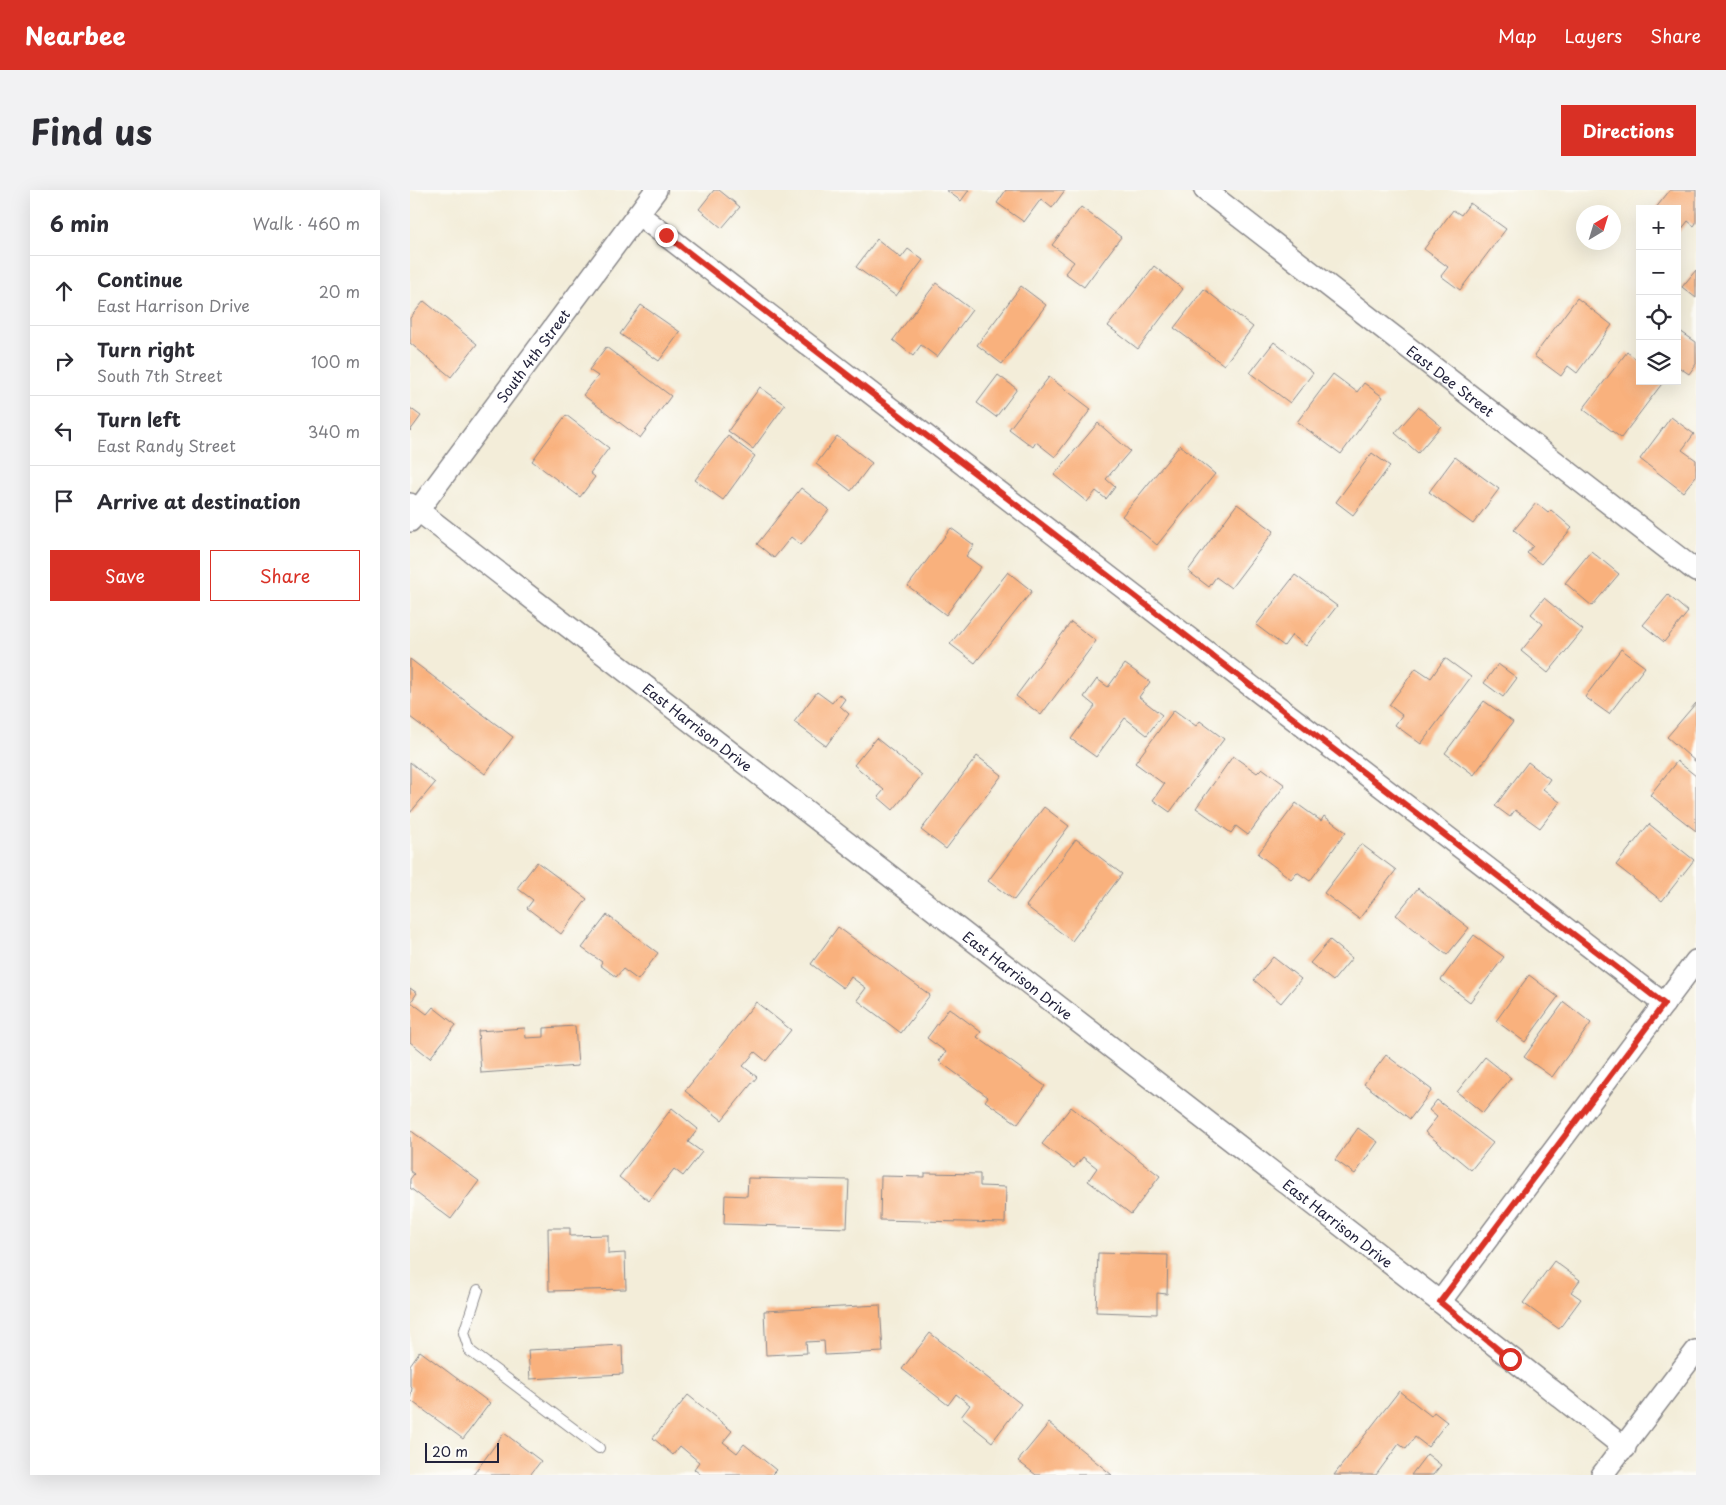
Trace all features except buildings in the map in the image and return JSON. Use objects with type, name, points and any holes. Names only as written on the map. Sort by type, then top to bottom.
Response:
[{"type":"street","name":"South 4th Street","points":[[413,512],[656,190]]},
{"type":"street","name":"East Dee Street","points":[[1205,190],[1696,571]]},
{"type":"street","points":[[638,214],[1664,1004]]},
{"type":"street","name":"East Harrison Drive","points":[[413,512],[1440,1302],[1625,1448]]},
{"type":"street","points":[[1440,1302],[1696,961]]},
{"type":"street","points":[[1602,1475],[1625,1448],[1696,1351]]},
{"type":"lane","points":[[478,1290],[464,1333],[470,1351],[599,1448]]},
{"type":"route","points":[[666,235],[1664,1004],[1440,1302],[1510,1359]]}]
